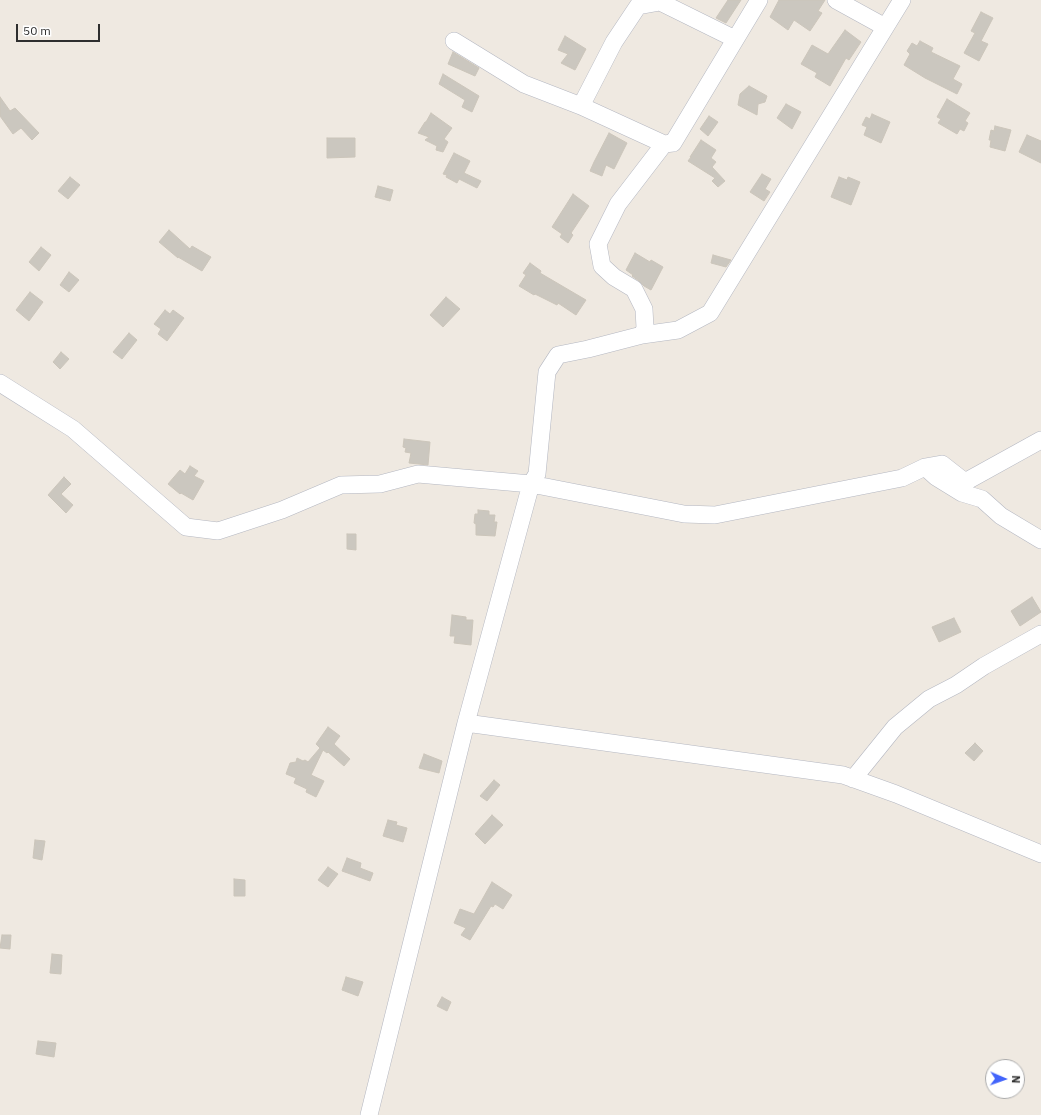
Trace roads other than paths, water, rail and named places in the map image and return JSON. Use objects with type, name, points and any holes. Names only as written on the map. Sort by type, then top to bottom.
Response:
[{"type":"street","points":[[454,41],[524,84],[581,106],[664,144],[673,143],[759,0]]},
{"type":"street","points":[[836,0],[885,27]]},
{"type":"street","points":[[369,1115],[466,723],[531,484],[537,474],[547,372],[558,355],[642,335],[678,330],[710,313],[902,0]]},
{"type":"street","points":[[581,106],[614,42],[640,3],[660,2],[735,39]]},
{"type":"street","points":[[642,335],[645,328],[644,309],[634,289],[614,277],[602,266],[598,244],[618,204],[664,144]]},
{"type":"street","points":[[0,383],[73,429],[186,527],[218,531],[282,510],[341,485],[380,484],[418,474],[531,484],[684,514],[715,515],[902,478],[925,467],[942,464],[965,482],[1041,440]]},
{"type":"street","points":[[925,467],[936,477],[962,493],[982,499],[1001,516],[1041,540]]},
{"type":"street","points":[[853,779],[895,727],[928,699],[956,685],[984,666],[1041,634]]},
{"type":"street","points":[[466,723],[843,775],[896,794],[1041,854]]}]
